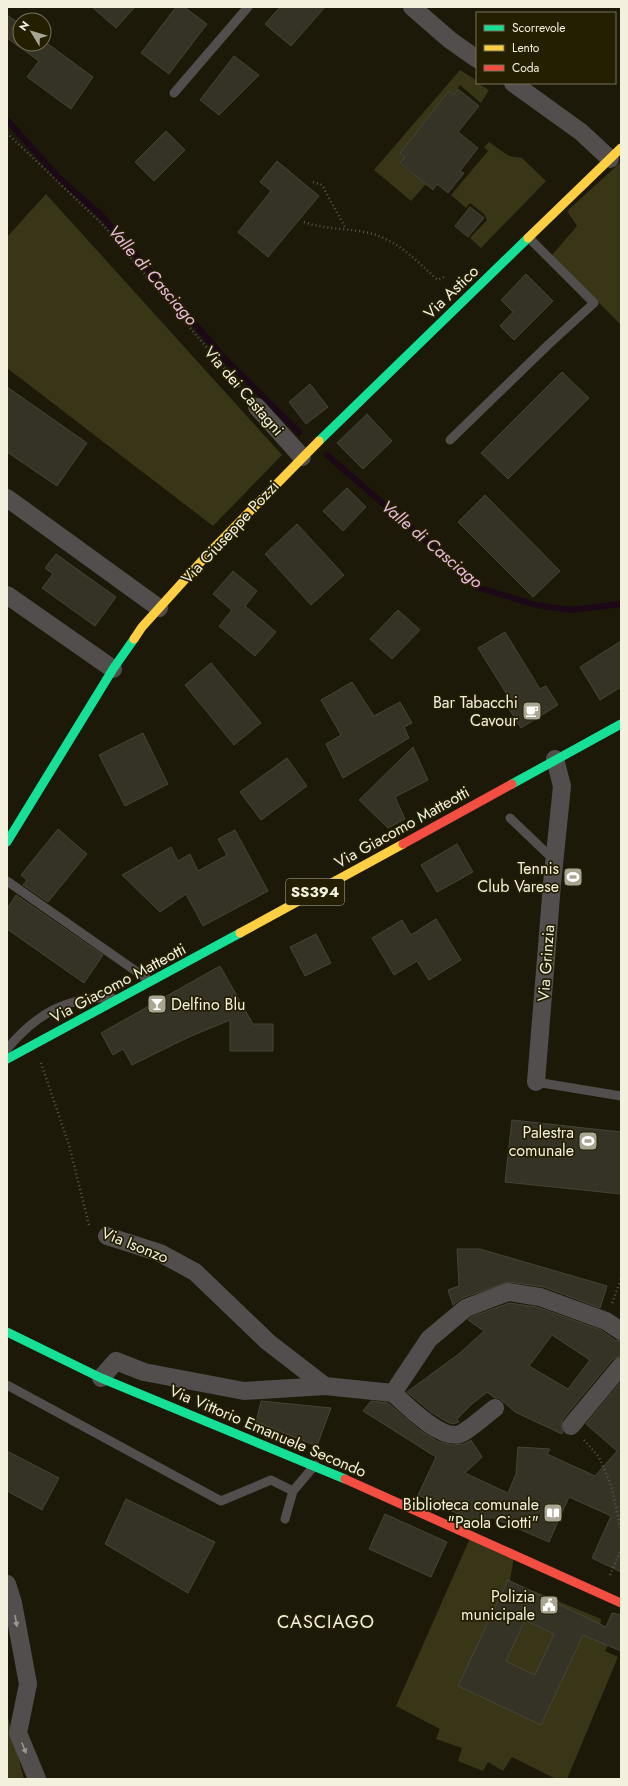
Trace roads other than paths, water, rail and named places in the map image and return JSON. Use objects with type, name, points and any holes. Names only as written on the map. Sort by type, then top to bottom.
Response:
[{"type":"street","points":[[412,7],[450,40],[476,58]]},
{"type":"street","points":[[514,84],[616,154]]},
{"type":"street","name":"Via Astico","points":[[302,457],[616,154]]},
{"type":"street","name":"Via dei Castagni","points":[[257,408],[302,457]]},
{"type":"street","name":"Via Giuseppe Pozzi","points":[[7,842],[113,669],[142,627],[302,457]]},
{"type":"street","points":[[7,498],[159,608]]},
{"type":"street","points":[[7,596],[113,669]]},
{"type":"street","name":"Via Giacomo Matteotti","points":[[7,1059],[152,982],[621,724]]},
{"type":"street","name":"Via Grinzia","points":[[536,1082],[562,786],[555,759]]},
{"type":"street","name":"Via Isonzo","points":[[106,1236],[160,1253],[195,1272],[268,1342],[325,1386]]},
{"type":"street","points":[[393,1393],[429,1339],[466,1308],[508,1292],[540,1296],[606,1321],[621,1331]]},
{"type":"street","name":"Via Vittorio Emanuele Secondo","points":[[7,1332],[102,1378],[315,1465],[621,1603]]},
{"type":"street","points":[[102,1378],[116,1361],[144,1372],[244,1391],[325,1386],[393,1393],[435,1429],[450,1434],[460,1434],[495,1408]]},
{"type":"street","points":[[571,1426],[621,1366]]},
{"type":"street","points":[[7,1584],[13,1603],[28,1684],[18,1733],[37,1779]]},
{"type":"lane","points":[[174,93],[248,7]]},
{"type":"lane","points":[[450,440],[549,344],[594,303],[529,238]]},
{"type":"lane","points":[[510,818],[555,861]]},
{"type":"lane","points":[[7,881],[152,982]]},
{"type":"lane","points":[[7,1049],[37,1020],[60,1006],[84,998],[122,998]]},
{"type":"lane","name":"Via Grinzia","points":[[536,1082],[621,1096]]},
{"type":"lane","points":[[7,1385],[221,1501],[271,1480],[293,1491]]},
{"type":"lane","points":[[285,1519],[293,1491],[315,1465]]},
{"type":"waterway","name":"Valle di Casciago","points":[[7,120],[58,177],[101,215],[225,359],[299,432]]},
{"type":"waterway","name":"Valle di Casciago","points":[[327,455],[480,588],[536,605],[571,610],[621,604]]},
{"type":"place","name":"Bar Tabacchi Cavour","points":[[532,711]]},
{"type":"place","name":"Tennis Club Varese","points":[[573,877]]},
{"type":"place","name":"Delfino Blu","points":[[157,1004]]},
{"type":"place","name":"Palestra comunale","points":[[588,1141]]},
{"type":"place","name":"Biblioteca comunale \"Paola Ciotti\"","points":[[553,1513]]},
{"type":"place","name":"Polizia municipale","points":[[549,1605]]},
{"type":"district","name":"CASCIAGO","points":[[326,1622]]}]
